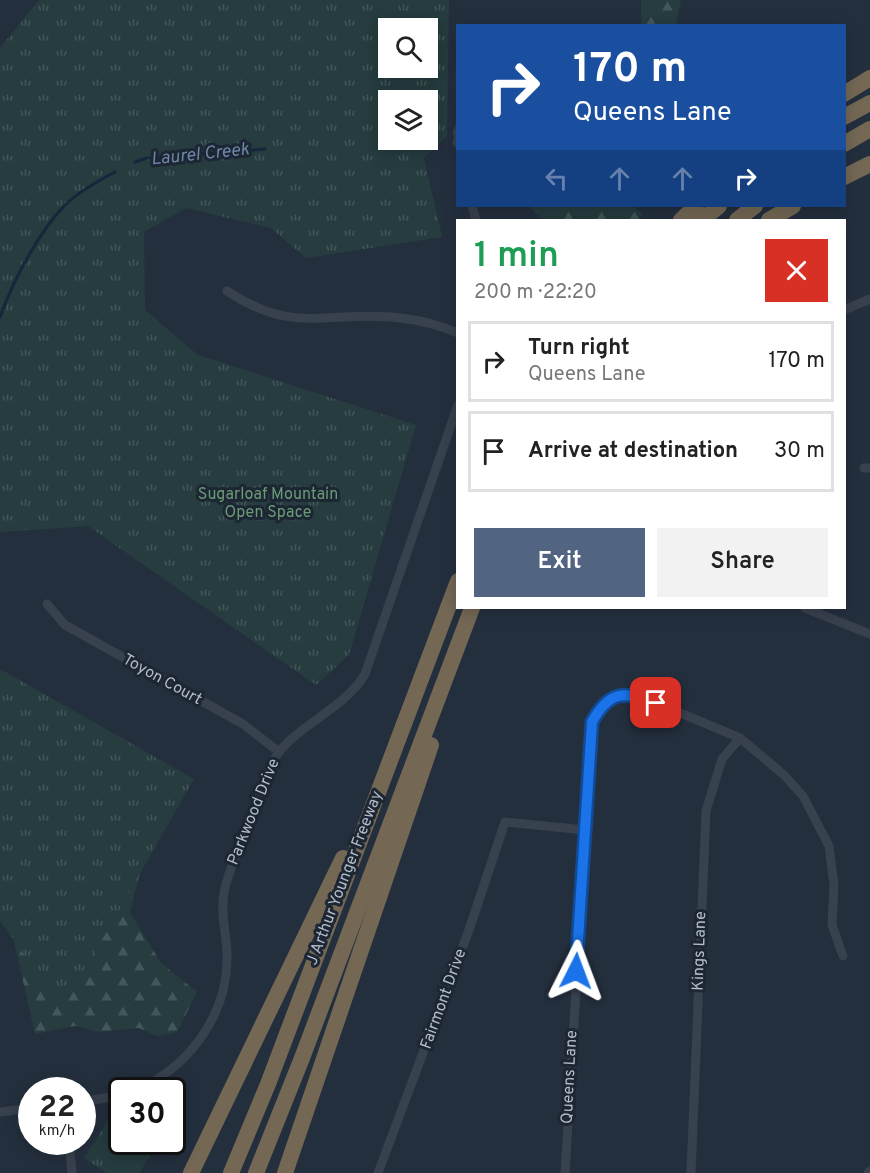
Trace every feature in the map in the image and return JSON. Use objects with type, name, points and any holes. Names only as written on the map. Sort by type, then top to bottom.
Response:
[{"type":"highway","points":[[846,93],[870,78]]},
{"type":"highway","points":[[846,116],[870,103]]},
{"type":"highway","points":[[846,143],[870,129]]},
{"type":"highway","points":[[846,176],[870,164]]},
{"type":"highway","points":[[682,219],[695,207]]},
{"type":"highway","points":[[703,219],[718,207]]},
{"type":"highway","points":[[737,219],[754,207]]},
{"type":"highway","points":[[770,219],[792,207]]},
{"type":"highway","name":"J Arthur Younger Freeway","points":[[231,1173],[268,1084],[456,586]]},
{"type":"highway","points":[[285,1173],[423,772],[473,609]]},
{"type":"highway","name":"J Arthur Younger Freeway","points":[[256,1173],[473,609]]},
{"type":"highway","points":[[191,1173],[386,771]]},
{"type":"street","points":[[227,291],[260,310],[292,319],[399,317],[436,324],[456,332]]},
{"type":"street","points":[[846,309],[870,299]]},
{"type":"street","name":"Parkwood Drive","points":[[160,1077],[182,1061],[204,1034],[216,1012],[227,973],[224,894],[262,787],[279,752],[346,698],[365,674],[378,643],[456,411]]},
{"type":"street","name":"Toyon Court","points":[[47,604],[65,625],[243,724],[279,752]]},
{"type":"street","points":[[808,609],[870,634]]},
{"type":"street","name":"Queens Lane","points":[[565,1173],[592,722],[601,705],[612,697],[635,694],[740,738],[784,775],[803,796],[829,846],[834,885],[831,925],[843,956]]},
{"type":"street","name":"Kings Lane","points":[[691,1173],[706,811],[722,759],[740,738]]},
{"type":"street","name":"Fairmont Drive","points":[[378,1173],[469,930],[505,822],[585,830]]},
{"type":"street","points":[[0,1112],[18,1110]]},
{"type":"street","points":[[70,1155],[72,1173]]},
{"type":"green space","name":"Sugarloaf Mountain Open Space","points":[[39,0],[449,0],[447,136],[438,145],[438,90],[378,90],[378,150],[432,150],[424,158],[442,237],[306,258],[271,228],[186,208],[144,232],[145,310],[198,355],[416,425],[349,655],[316,685],[88,526],[0,532],[0,48]]},
{"type":"green space","points":[[641,0],[681,0],[676,24],[641,24]]},
{"type":"green space","points":[[530,207],[633,207],[643,214],[639,219],[542,219]]},
{"type":"green space","points":[[0,669],[194,779],[63,1008],[0,921]]},
{"type":"green space","points":[[0,683],[143,861],[130,912],[161,963],[197,992],[177,1032],[157,1036],[139,1028],[98,1032],[75,1026],[35,1034],[11,928]]},
{"type":"green space","points":[[108,1121],[108,1155],[151,1155],[139,1173],[107,1173],[84,1158],[86,1155],[96,1155],[96,1139]]},
{"type":"green space","points":[[108,1133],[108,1155],[116,1155],[110,1164],[96,1152]]},
{"type":"green space","points":[[123,1155],[144,1155],[133,1173],[124,1173],[115,1167]]},
{"type":"waterway","name":"Laurel Creek","points":[[135,162],[147,158],[265,149]]},
{"type":"waterway","name":"Laurel Creek","points":[[0,317],[27,258],[55,216],[76,196],[115,172]]},
{"type":"route","points":[[576,971],[592,722],[601,705],[612,697],[635,694],[656,703]]}]
